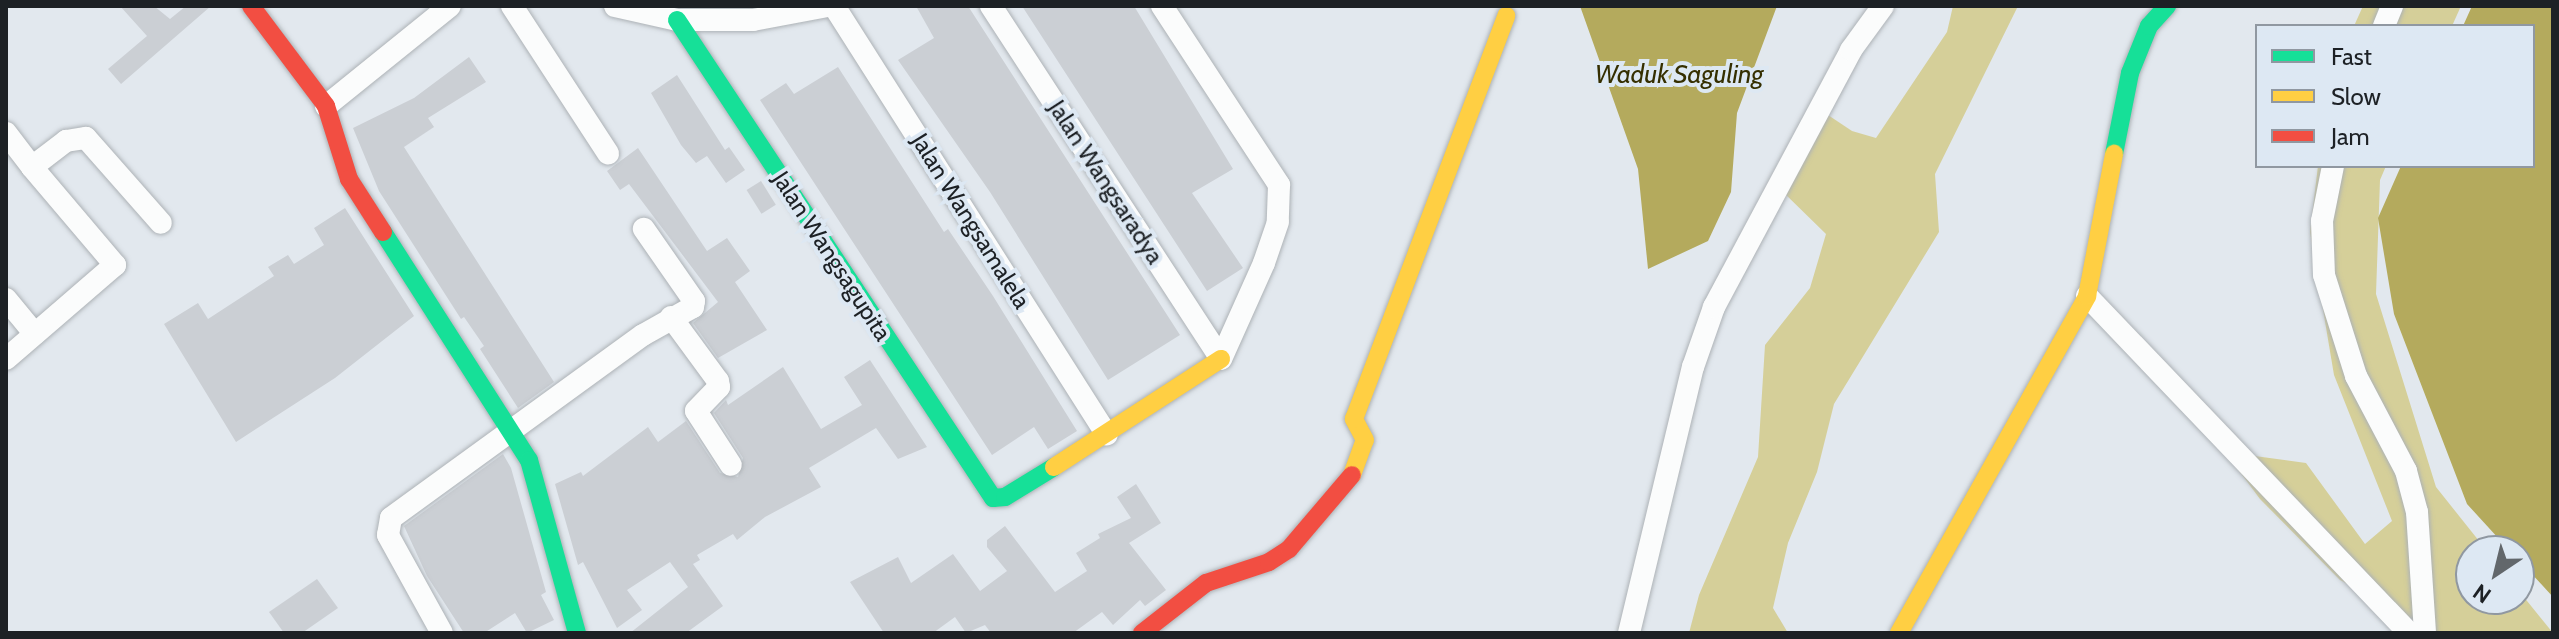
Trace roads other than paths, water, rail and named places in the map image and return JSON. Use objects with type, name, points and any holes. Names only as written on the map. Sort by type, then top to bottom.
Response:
[{"type":"street","points":[[251,6],[333,101],[349,179],[529,460],[577,633]]},
{"type":"street","points":[[333,101],[450,6]]},
{"type":"street","points":[[512,6],[608,153]]},
{"type":"street","points":[[615,6],[677,20],[753,20],[828,6]]},
{"type":"street","name":"Jalan Wangsamalela","points":[[834,6],[1107,435]]},
{"type":"street","name":"Jalan Wangsaradya","points":[[991,6],[1221,359]]},
{"type":"street","points":[[1107,435],[1221,359],[1264,263],[1278,222],[1279,185],[1162,6]]},
{"type":"street","points":[[1629,633],[1693,367],[1714,307],[1851,50],[1883,6]]},
{"type":"street","points":[[1899,633],[2087,296],[2130,73],[2149,26],[2167,6]]},
{"type":"street","points":[[1142,633],[1206,583],[1269,562],[1289,549],[1359,467],[1365,440],[1354,419],[1506,16]]},
{"type":"street","name":"Jalan Wangsagupita","points":[[677,20],[985,492],[1005,497],[1107,435]]},
{"type":"street","points":[[6,133],[115,265],[6,359]]},
{"type":"street","points":[[32,167],[66,141],[86,138],[161,223]]},
{"type":"street","points":[[2333,168],[2322,221],[2324,275],[2356,376],[2406,471],[2417,512],[2425,633]]},
{"type":"street","points":[[442,633],[388,527],[391,518],[671,317],[693,307],[694,301],[644,229]]},
{"type":"street","points":[[2087,296],[2409,633]]},
{"type":"street","points":[[6,299],[35,334]]},
{"type":"street","points":[[671,317],[718,381],[719,387],[696,411],[731,465]]},
{"type":"water","name":"Waduk Saguling","points":[[1580,6],[1777,6],[1737,113],[1731,192],[1708,241],[1648,269],[1638,169]]},
{"type":"water","points":[[2472,6],[2553,6],[2553,597],[2535,577],[2535,535],[2495,535],[2467,504],[2394,314],[2378,218],[2400,168],[2535,168],[2535,24],[2464,24]]}]
